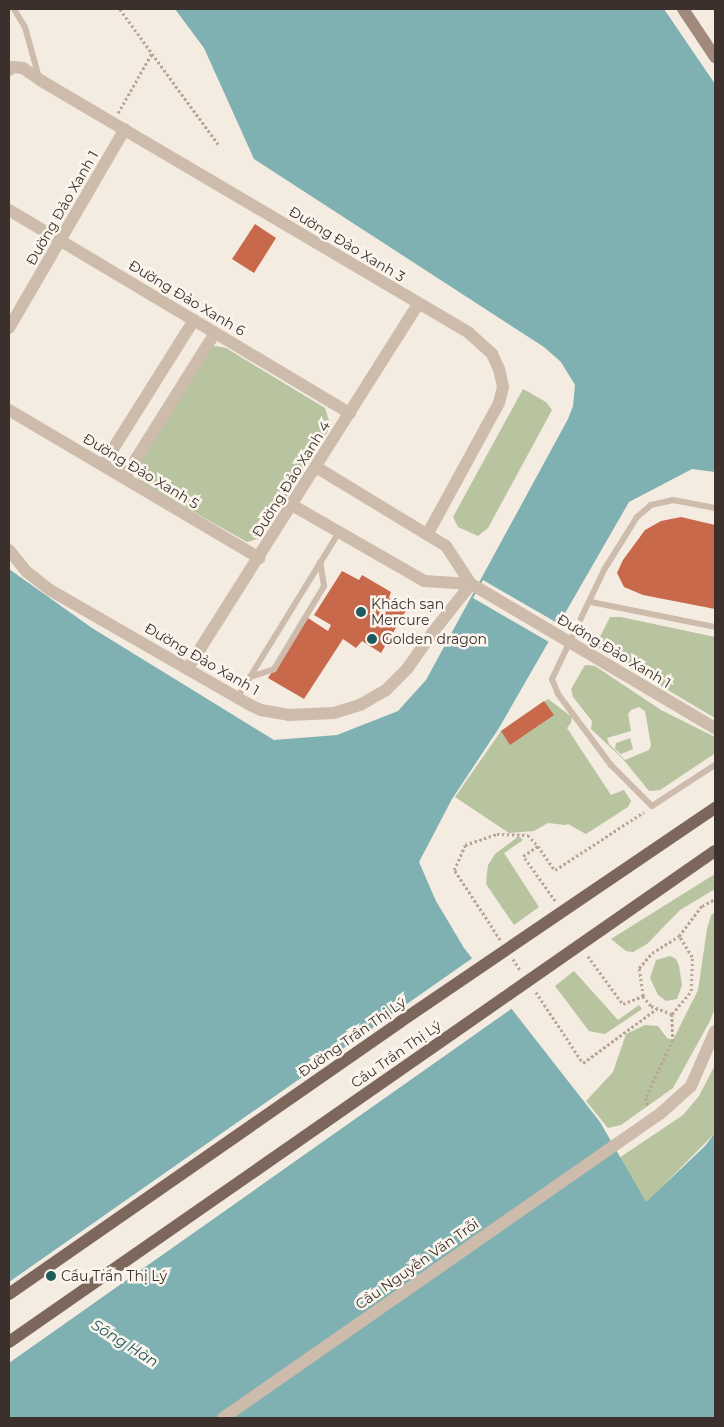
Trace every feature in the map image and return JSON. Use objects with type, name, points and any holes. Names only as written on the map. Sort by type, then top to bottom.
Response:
[{"type":"main road","points":[[682,9],[715,57]]},
{"type":"main road","name":"Đường Trần Thị Lý","points":[[9,1294],[582,897],[715,808]]},
{"type":"main road","name":"Cầu Trần Thị Lý","points":[[9,1342],[715,851]]},
{"type":"street","name":"Đường Đảo Xanh 3","points":[[9,70],[13,67],[23,68],[40,80],[480,341],[492,354],[499,370],[502,386],[499,403],[427,535]]},
{"type":"street","name":"Đường Đảo Xanh 1","points":[[9,328],[125,129]]},
{"type":"street","name":"Đường Đảo Xanh 6","points":[[9,210],[350,413]]},
{"type":"street","name":"Đường Đảo Xanh 4","points":[[188,668],[418,304]]},
{"type":"street","points":[[103,465],[194,320]]},
{"type":"street","points":[[124,478],[215,333]]},
{"type":"street","name":"Đường Đảo Xanh 5","points":[[9,410],[229,542],[259,558]]},
{"type":"street","name":"Đường Đảo Xanh 1","points":[[316,467],[446,546],[475,586],[715,728]]},
{"type":"street","name":"Đường Đảo Xanh 1","points":[[292,505],[424,581],[475,586]]},
{"type":"street","name":"Đường Đảo Xanh 1","points":[[9,550],[38,582],[237,698],[261,710],[289,715],[334,713],[360,705],[380,694],[398,680],[475,586]]},
{"type":"street","name":"Cầu Nguyễn Văn Trỗi","points":[[223,1418],[651,1119],[691,1086],[715,1031]]},
{"type":"lane","points":[[14,9],[25,27],[40,80]]},
{"type":"lane","points":[[715,508],[673,500],[651,505],[637,517],[604,570],[571,644],[552,679],[558,694],[611,765],[652,806],[715,765]]},
{"type":"lane","points":[[237,698],[339,532]]},
{"type":"lane","points":[[250,677],[274,669],[324,586],[320,562]]},
{"type":"lane","points":[[591,602],[715,626]]},
{"type":"path","points":[[120,9],[218,144]]},
{"type":"path","points":[[112,122],[152,53]]},
{"type":"path","points":[[505,947],[454,870],[465,845],[496,834],[528,835],[555,870],[652,806]]},
{"type":"path","points":[[538,846],[523,856],[557,904]]},
{"type":"path","points":[[672,1014],[651,1006],[643,996],[638,968],[652,953],[679,936],[702,906],[715,899]]},
{"type":"path","points":[[651,1119],[646,1098],[673,1040],[672,1014],[691,991],[692,957],[679,936]]},
{"type":"path","points":[[580,944],[623,1004],[643,996]]},
{"type":"path","points":[[510,954],[525,977]]},
{"type":"path","points":[[535,992],[583,1063],[658,1008]]},
{"type":"green space","points":[[209,347],[226,348],[325,408],[329,421],[328,431],[263,534],[258,539],[247,542],[144,484],[137,478],[135,468]]},
{"type":"green space","points":[[523,389],[546,402],[552,410],[488,528],[478,536],[458,527],[453,517]]},
{"type":"green space","points":[[610,617],[621,617],[715,637],[715,718],[602,651],[596,645]]},
{"type":"green space","points":[[585,665],[595,666],[661,710],[715,737],[714,754],[660,790],[649,791],[623,759],[591,729],[592,721],[573,697],[571,689]],"holes":[[[639,707],[645,711],[651,745],[649,750],[625,760],[609,744],[607,738],[631,731],[628,714],[631,710]]]},
{"type":"green space","points":[[548,699],[572,717],[571,723],[567,728],[611,795],[624,790],[631,801],[628,807],[586,834],[568,824],[548,823],[534,831],[509,833],[455,797],[501,731]]},
{"type":"green space","points":[[630,738],[633,749],[621,754],[615,749],[616,743]]},
{"type":"green space","points":[[519,836],[523,840],[504,853],[539,907],[514,925],[486,884],[488,865],[495,854]]},
{"type":"green space","points":[[715,874],[715,889],[680,910],[647,944],[633,952],[626,951],[611,939]]},
{"type":"green space","points":[[715,912],[715,1008],[710,1021],[673,1088],[621,1125],[608,1128],[586,1101],[613,1072],[626,1034],[645,1025],[658,1026],[667,1038],[673,1040],[698,990],[707,929],[711,915]]},
{"type":"green space","points":[[670,956],[676,959],[679,966],[682,985],[677,999],[666,1001],[658,995],[650,978],[656,960]]},
{"type":"green space","points":[[574,971],[618,1020],[639,1005],[642,1009],[605,1034],[589,1031],[555,986]]},
{"type":"green space","points":[[715,1065],[715,1133],[646,1203],[619,1158],[683,1115],[699,1096]]},
{"type":"water","name":"Sông Hàn","points":[[175,9],[664,9],[715,84],[715,472],[692,469],[629,502],[499,728],[452,799],[419,862],[436,901],[464,948],[600,1122],[646,1202],[705,1146],[715,1133],[715,1418],[9,1418],[9,569],[92,628],[274,740],[337,735],[398,711],[426,680],[568,419],[573,406],[575,385],[561,362],[544,347],[254,159],[204,48]]},
{"type":"pier","points":[[483,580],[559,624],[549,642],[473,598]]},
{"type":"pier","name":"Cầu Trần Thị Lý","points":[[474,957],[514,1007],[9,1363],[9,1282]]},
{"type":"building","points":[[255,224],[276,238],[254,273],[232,259]]},
{"type":"building","points":[[681,517],[715,525],[715,609],[643,595],[624,587],[617,573],[623,560],[645,530],[661,521]]},
{"type":"building","name":"Khách sạn Mercure","points":[[342,571],[359,580],[362,575],[391,592],[389,598],[407,609],[381,653],[362,641],[356,648],[343,639],[304,699],[268,678],[308,618],[328,631],[331,625],[314,615]]},
{"type":"building","points":[[544,701],[554,715],[510,745],[501,731]]},
{"type":"place","name":"Khách sạn Mercure","points":[[361,612]]},
{"type":"place","name":"Golden dragon","points":[[372,639]]},
{"type":"place","name":"Cầu Trần Thị Lý","points":[[51,1276]]}]
